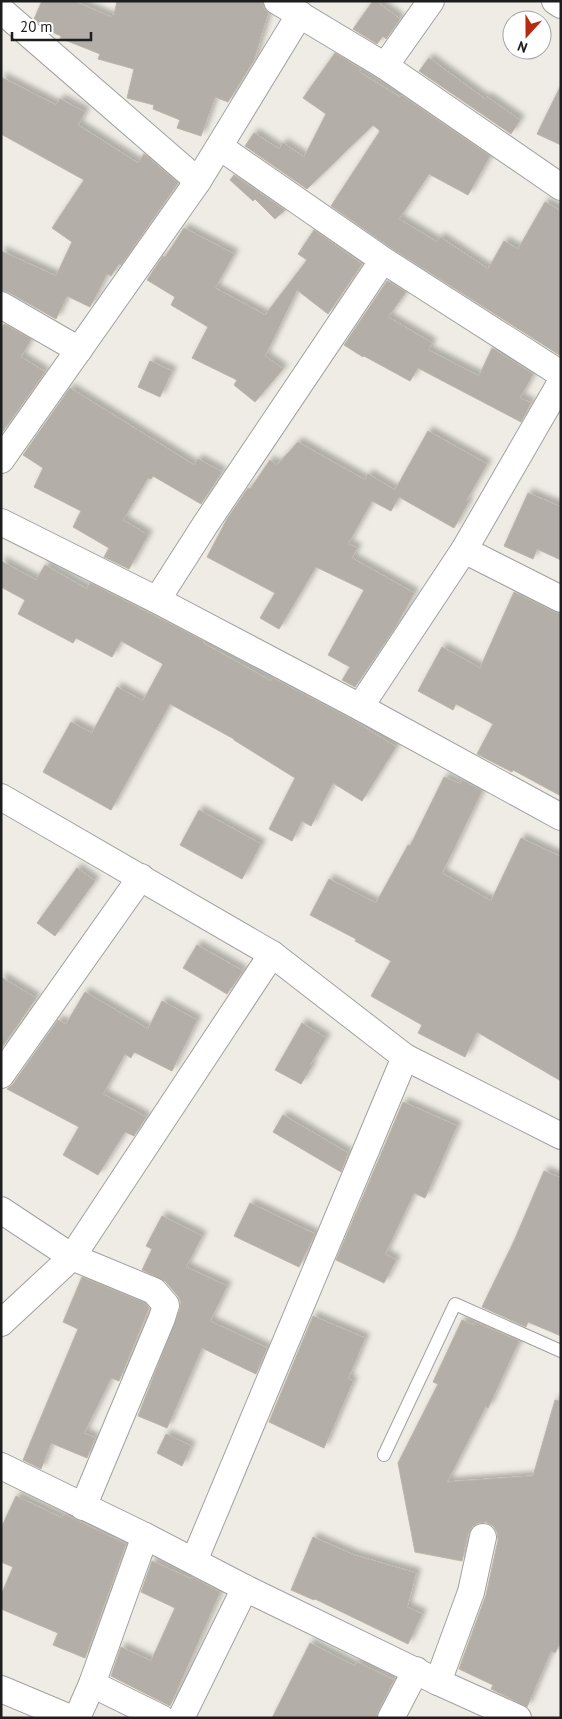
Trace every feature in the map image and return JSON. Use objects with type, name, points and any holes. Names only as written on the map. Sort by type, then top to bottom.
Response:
[{"type":"street","points":[[277,1],[385,66],[561,187]]},
{"type":"street","points":[[385,66],[431,1]]},
{"type":"street","points":[[555,1],[561,5]]},
{"type":"street","points":[[1,10],[198,182]]},
{"type":"street","points":[[1,460],[198,182],[300,14]]},
{"type":"street","points":[[220,147],[383,260],[561,374]]},
{"type":"street","points":[[157,600],[205,525],[383,260]]},
{"type":"street","points":[[1,305],[79,350]]},
{"type":"street","points":[[360,707],[464,550],[561,382]]},
{"type":"street","points":[[1,522],[157,600],[360,707],[561,817]]},
{"type":"street","points":[[464,550],[561,599]]},
{"type":"street","points":[[3,802],[141,878],[272,954],[405,1057],[561,1136]]},
{"type":"street","points":[[1,1075],[141,878]]},
{"type":"street","points":[[3,1318],[72,1257],[272,954]]},
{"type":"street","points":[[194,1561],[405,1057]]},
{"type":"street","points":[[1,1210],[72,1257],[154,1291],[166,1305],[83,1507]]},
{"type":"street","points":[[1,1466],[145,1536],[245,1588],[518,1718]]},
{"type":"street","points":[[77,1718],[92,1684],[145,1536]]},
{"type":"street","points":[[391,1718],[427,1676],[471,1592],[483,1537]]},
{"type":"street","points":[[181,1718],[245,1588]]},
{"type":"street","points":[[92,1684],[161,1718]]},
{"type":"street","points":[[1,1689],[70,1718]]},
{"type":"lane","points":[[384,1455],[455,1304],[561,1351]]},
{"type":"building","points":[[42,1],[74,1],[111,17],[114,15],[117,1],[262,1],[268,13],[254,60],[228,102],[215,97],[201,136],[177,128],[180,120],[153,109],[154,105],[127,98],[134,69],[98,59],[100,54],[60,38],[61,36],[47,30],[34,19]]},
{"type":"building","points":[[373,1],[376,1],[400,19],[386,39],[383,36],[377,44],[353,29]]},
{"type":"building","points":[[335,53],[361,69],[359,72],[400,97],[401,95],[490,156],[468,195],[429,174],[399,219],[437,242],[440,237],[488,269],[504,241],[518,249],[545,202],[561,211],[561,356],[391,248],[331,206],[380,131],[373,125],[307,189],[245,146],[254,133],[279,149],[283,143],[304,157],[326,114],[303,98]]},
{"type":"building","points":[[429,58],[485,99],[487,97],[520,120],[511,134],[419,71]]},
{"type":"building","points":[[1,77],[56,105],[60,99],[85,112],[78,125],[138,163],[144,154],[178,183],[121,265],[119,264],[111,276],[107,274],[90,307],[67,296],[56,319],[1,290],[1,251],[56,276],[72,242],[52,228],[84,180],[1,134]]},
{"type":"building","points":[[561,85],[561,145],[537,134]]},
{"type":"building","points":[[234,175],[285,210],[275,219],[255,199],[253,201],[230,180]]},
{"type":"building","points":[[184,228],[234,254],[215,288],[265,315],[307,260],[298,254],[314,230],[362,264],[328,314],[297,290],[265,356],[283,369],[255,402],[234,385],[237,380],[192,358],[208,327],[171,305],[175,297],[147,280]]},
{"type":"building","points":[[387,281],[406,292],[388,317],[432,343],[428,350],[479,376],[492,348],[533,374],[520,398],[531,403],[521,422],[418,368],[410,381],[344,345]]},
{"type":"building","points":[[4,324],[31,339],[21,357],[45,372],[1,434],[1,330]]},
{"type":"building","points":[[150,361],[172,371],[160,397],[138,387]]},
{"type":"building","points":[[70,388],[194,465],[198,459],[222,472],[201,504],[153,476],[151,479],[148,478],[123,520],[148,535],[129,569],[104,557],[109,548],[73,527],[81,511],[34,487],[43,468],[23,455]]},
{"type":"building","points":[[428,431],[487,464],[466,501],[468,503],[454,528],[399,497],[391,511],[372,501],[348,544],[357,548],[352,558],[414,593],[396,626],[355,687],[342,680],[350,667],[328,655],[364,590],[316,567],[279,629],[260,618],[275,593],[207,557],[227,519],[270,460],[277,465],[298,442],[365,480],[368,474],[395,490]]},
{"type":"building","points":[[528,493],[561,507],[561,560],[537,549],[533,559],[504,546]]},
{"type":"building","points":[[1,561],[36,580],[45,565],[87,589],[90,583],[204,641],[203,643],[271,681],[273,678],[353,720],[396,747],[362,801],[333,783],[311,826],[302,821],[292,841],[269,829],[295,778],[234,739],[170,704],[111,810],[43,772],[71,722],[92,733],[117,687],[143,701],[163,664],[121,641],[112,657],[76,638],[73,643],[18,614],[25,600],[1,587]]},
{"type":"building","points":[[514,592],[561,614],[561,796],[513,770],[512,772],[477,754],[493,724],[456,704],[453,710],[418,691],[442,647],[480,668]]},
{"type":"building","points":[[444,777],[460,784],[462,780],[482,791],[442,873],[491,901],[521,838],[561,857],[561,1081],[477,1032],[465,1057],[418,1033],[422,1025],[371,996],[391,961],[355,941],[356,939],[310,915],[329,879],[376,903],[408,845],[410,846]]},
{"type":"building","points":[[199,810],[261,844],[242,879],[180,845]]},
{"type":"building","points":[[77,868],[95,881],[55,936],[37,923]]},
{"type":"building","points":[[197,945],[243,971],[227,994],[183,968]]},
{"type":"building","points":[[1,977],[36,998],[1,1049]]},
{"type":"building","points":[[85,992],[148,1029],[162,1001],[197,1020],[172,1071],[134,1052],[131,1058],[125,1054],[103,1094],[146,1117],[134,1136],[125,1132],[98,1175],[63,1155],[79,1127],[7,1089],[13,1084],[58,1020],[66,1024]]},
{"type":"building","points":[[302,1023],[326,1038],[301,1084],[275,1070]]},
{"type":"building","points":[[403,1102],[457,1126],[425,1198],[414,1193],[385,1254],[396,1260],[384,1283],[336,1260]]},
{"type":"building","points":[[283,1115],[348,1153],[341,1172],[273,1132]]},
{"type":"building","points":[[544,1171],[561,1178],[561,1336],[528,1322],[526,1327],[482,1307],[514,1241]]},
{"type":"building","points":[[250,1203],[315,1234],[299,1267],[234,1236]]},
{"type":"building","points":[[162,1216],[202,1236],[186,1267],[227,1286],[210,1321],[267,1348],[256,1374],[202,1348],[167,1428],[138,1416],[180,1309],[181,1302],[165,1281],[142,1270],[152,1249],[146,1246]]},
{"type":"building","points":[[82,1277],[145,1303],[149,1308],[119,1381],[111,1378],[84,1433],[95,1438],[87,1458],[51,1443],[41,1469],[23,1460],[78,1329],[63,1322]]},
{"type":"building","points":[[313,1316],[365,1338],[348,1379],[353,1381],[324,1448],[269,1422]]},
{"type":"building","points":[[462,1320],[474,1325],[475,1322],[519,1341],[488,1408],[486,1406],[447,1482],[533,1476],[555,1400],[561,1401],[561,1641],[555,1653],[551,1651],[527,1707],[491,1689],[493,1685],[459,1669],[486,1595],[498,1540],[497,1532],[493,1526],[486,1522],[478,1523],[472,1527],[468,1534],[462,1561],[415,1552],[398,1463],[438,1384],[433,1382]]},
{"type":"building","points":[[166,1434],[191,1446],[182,1466],[157,1453]]},
{"type":"building","points":[[16,1496],[62,1518],[64,1514],[126,1544],[85,1658],[53,1645],[58,1633],[1,1609],[1,1595],[13,1567],[1,1562],[1,1528]]},
{"type":"building","points":[[313,1537],[354,1555],[416,1573],[407,1607],[422,1614],[408,1644],[315,1599],[291,1590]]},
{"type":"building","points":[[152,1561],[191,1579],[192,1577],[220,1592],[170,1706],[111,1676],[121,1647],[151,1661],[175,1608],[141,1592]]},
{"type":"building","points":[[310,1643],[355,1666],[357,1662],[394,1680],[376,1718],[272,1718]]}]
